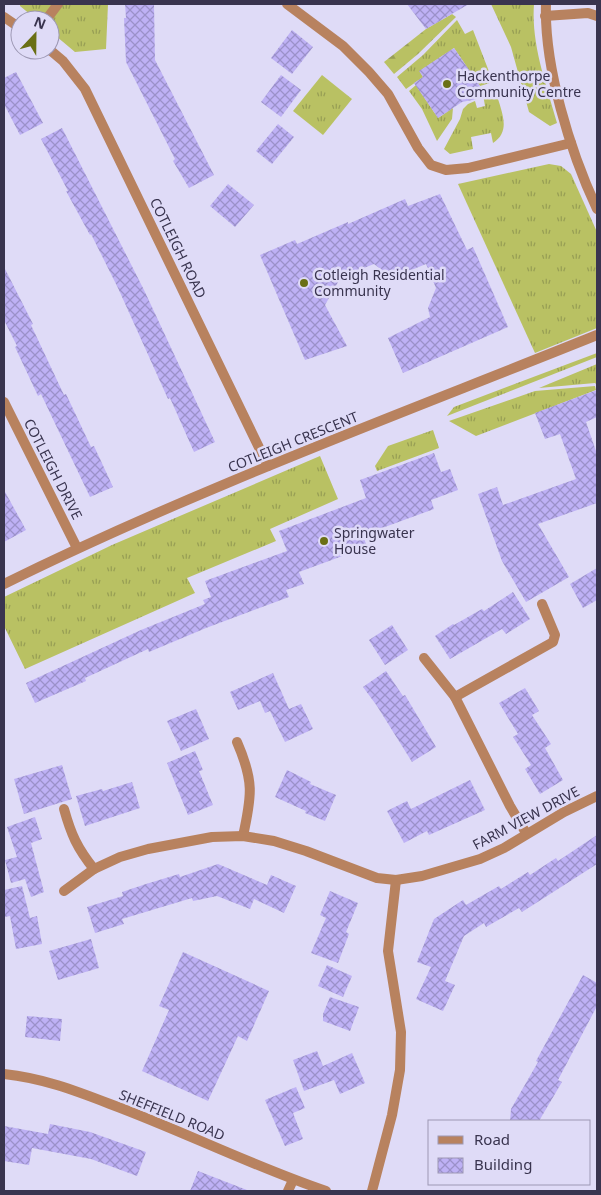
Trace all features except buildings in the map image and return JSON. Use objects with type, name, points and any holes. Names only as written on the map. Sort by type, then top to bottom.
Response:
[{"type":"street","points":[[287,4],[343,46],[369,72],[388,94],[418,148],[431,165],[446,170],[468,168],[571,143]]},
{"type":"street","points":[[546,4],[545,16],[548,51],[571,143],[597,209]]},
{"type":"street","points":[[545,16],[588,13],[597,16]]},
{"type":"street","name":"COTLEIGH ROAD","points":[[60,58],[85,89],[268,466]]},
{"type":"street","name":"COTLEIGH CRESCENT","points":[[4,584],[77,548],[268,466],[597,335]]},
{"type":"street","name":"COTLEIGH DRIVE","points":[[4,402],[77,548]]},
{"type":"street","points":[[456,697],[553,642],[555,635],[542,604]]},
{"type":"street","points":[[424,658],[456,697],[510,806],[526,833]]},
{"type":"street","points":[[237,742],[246,764],[250,782],[243,836]]},
{"type":"street","name":"FARM VIEW DRIVE","points":[[64,891],[94,869],[120,857],[148,849],[212,837],[243,836],[274,842],[306,851],[377,878],[396,880],[422,876],[480,859],[504,848],[526,833],[597,796]]},
{"type":"street","points":[[64,809],[80,853],[94,869]]},
{"type":"street","points":[[372,1191],[392,1115],[400,1070],[401,1032],[388,951],[396,880]]},
{"type":"street","name":"SHEFFIELD ROAD","points":[[4,1074],[50,1082],[73,1090],[154,1120],[292,1180],[326,1191]]},
{"type":"street","points":[[288,1191],[292,1180]]},
{"type":"green space","points":[[20,4],[108,4],[106,49],[75,52],[60,39],[60,10],[25,10]]},
{"type":"green space","points":[[491,4],[534,4],[537,49],[557,123],[550,126],[529,112],[511,47]]},
{"type":"green space","points":[[452,14],[456,17],[418,54],[394,74],[384,62],[426,29]]},
{"type":"green space","points":[[457,20],[465,34],[473,30],[493,82],[480,86],[454,48],[420,71],[423,77],[406,89],[397,77],[423,55]]},
{"type":"green space","points":[[322,75],[352,99],[323,135],[293,111]]},
{"type":"green space","points":[[416,85],[438,118],[453,108],[452,119],[437,141],[422,109],[409,91]]},
{"type":"green space","points":[[496,92],[504,120],[504,127],[499,138],[493,143],[491,133],[471,137],[473,149],[450,154],[444,149],[460,119],[463,109],[475,101],[477,108],[485,106],[483,94]]},
{"type":"green space","points":[[549,164],[561,166],[571,174],[597,232],[597,328],[535,353],[458,184]]},
{"type":"green space","points":[[597,353],[597,357],[447,416],[454,407]]},
{"type":"green space","points":[[597,364],[597,385],[595,383],[539,388]]},
{"type":"green space","points":[[595,386],[596,390],[476,436],[449,421],[535,391]]},
{"type":"green space","points":[[433,430],[439,448],[377,471],[375,466],[388,446]]},
{"type":"green space","points":[[320,456],[338,499],[270,529],[276,541],[187,578],[195,593],[25,669],[4,626],[4,597],[112,545]]},
{"type":"place","name":"Hackenthorpe Community Centre","points":[[447,84]]},
{"type":"place","name":"Cotleigh Residential Community","points":[[304,283]]},
{"type":"place","name":"Springwater House","points":[[324,541]]}]
